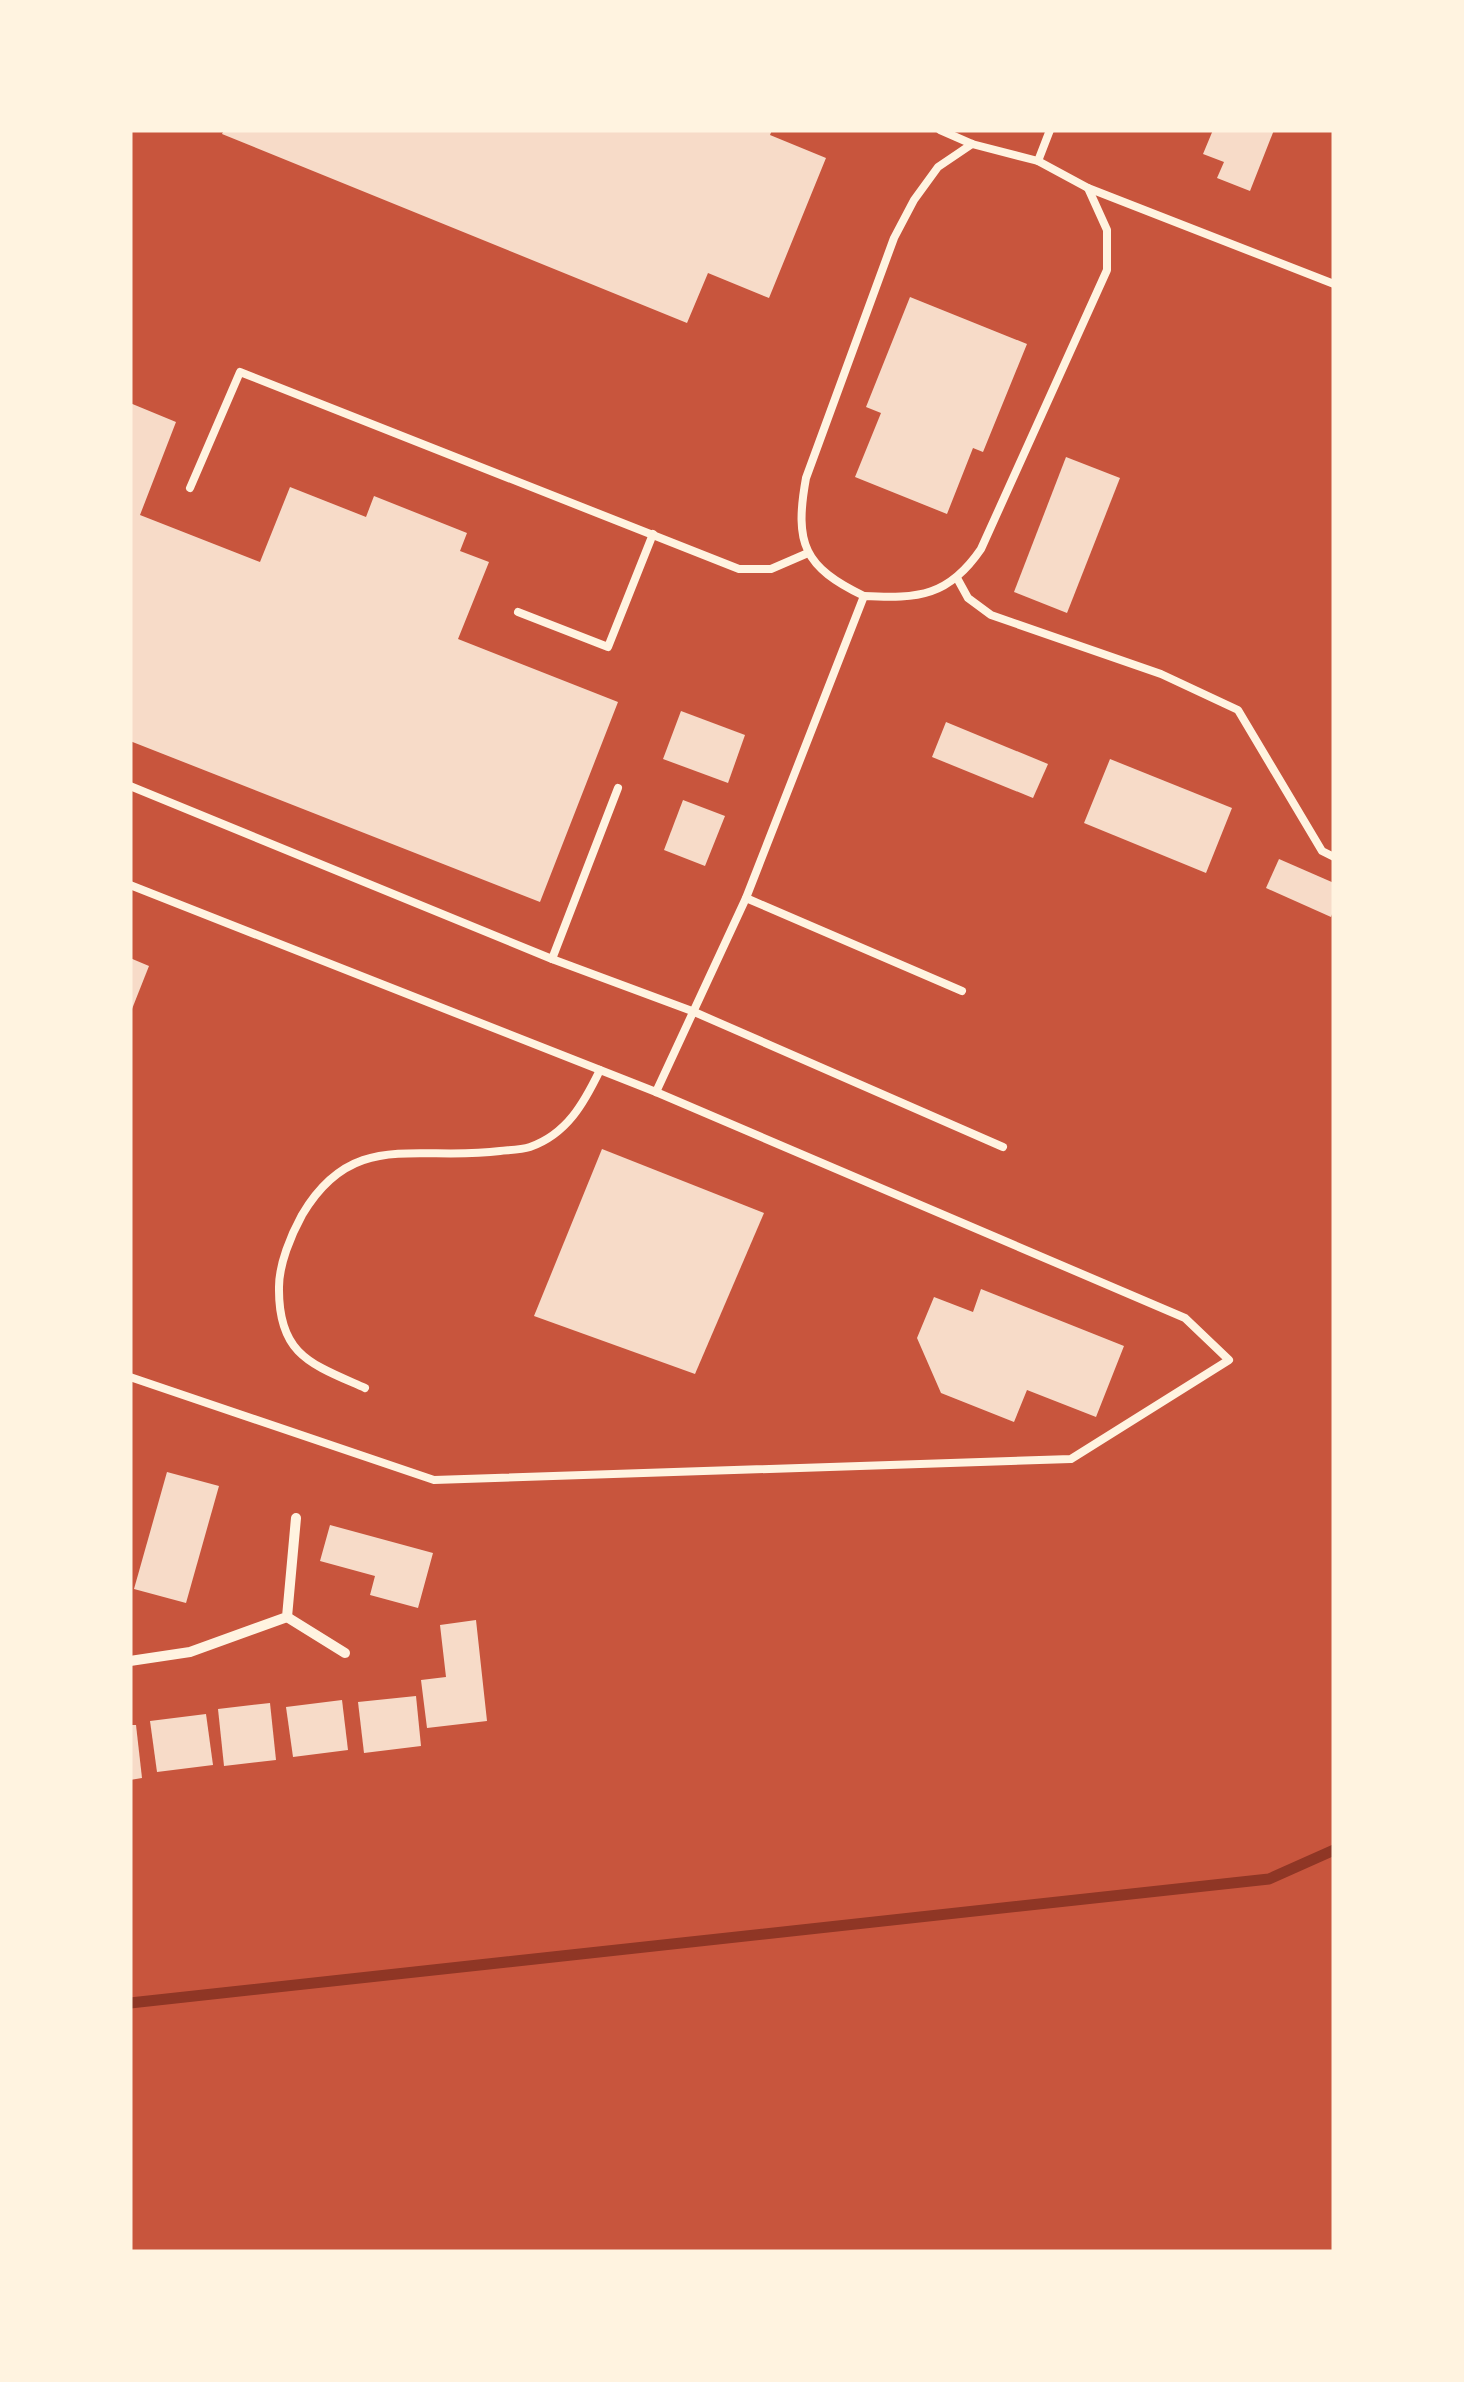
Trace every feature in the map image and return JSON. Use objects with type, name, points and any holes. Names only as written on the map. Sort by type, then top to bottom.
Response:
[{"type":"street","points":[[286,1618],[296,1518]]},
{"type":"street","points":[[286,1618],[345,1653]]},
{"type":"street","points":[[130,1661],[190,1652],[286,1618]]},
{"type":"lane","points":[[940,130],[972,144],[1038,161],[1088,188],[1334,284]]},
{"type":"lane","points":[[1038,161],[1050,130]]},
{"type":"lane","points":[[972,144],[938,167],[914,200],[894,238],[806,478],[800,512],[808,553],[829,579],[864,596],[900,598],[938,589],[965,573],[981,548],[1106,270],[1107,230],[1088,188]]},
{"type":"lane","points":[[190,488],[240,372],[739,569],[770,569],[808,553]]},
{"type":"lane","points":[[518,612],[608,647],[653,534]]},
{"type":"lane","points":[[957,578],[968,598],[991,615],[1161,674],[1238,710],[1322,852],[1334,856]]},
{"type":"lane","points":[[656,1092],[746,898],[864,596]]},
{"type":"lane","points":[[130,786],[692,1011],[1003,1147]]},
{"type":"lane","points":[[552,958],[618,788]]},
{"type":"lane","points":[[130,884],[656,1092],[1185,1318],[1230,1360],[1071,1459],[434,1480],[130,1377]]},
{"type":"lane","points":[[746,898],[962,991]]},
{"type":"lane","points":[[365,1388],[309,1363],[285,1334],[278,1285],[292,1232],[313,1196],[344,1167],[367,1157],[404,1152],[468,1155],[529,1147],[560,1131],[578,1112],[600,1070]]},
{"type":"building","points":[[224,130],[772,130],[770,135],[826,158],[769,298],[708,273],[687,323],[222,134]]},
{"type":"building","points":[[1213,130],[1274,130],[1250,191],[1217,178],[1224,162],[1203,154]]},
{"type":"building","points":[[910,297],[1027,344],[983,452],[973,448],[947,514],[855,477],[881,413],[866,407]]},
{"type":"building","points":[[130,403],[176,422],[140,515],[260,562],[290,487],[366,517],[374,496],[467,533],[460,551],[489,562],[458,639],[618,702],[540,902],[130,741]]},
{"type":"building","points":[[1066,457],[1120,478],[1067,613],[1014,592]]},
{"type":"building","points":[[681,711],[745,735],[728,783],[663,759]]},
{"type":"building","points":[[946,722],[1048,764],[1033,798],[932,757]]},
{"type":"building","points":[[1110,759],[1232,808],[1206,873],[1084,823]]},
{"type":"building","points":[[683,800],[725,816],[705,866],[664,850]]},
{"type":"building","points":[[1279,859],[1334,883],[1331,917],[1266,888]]},
{"type":"building","points":[[130,958],[149,966],[130,1014]]},
{"type":"building","points":[[602,1149],[764,1213],[695,1374],[534,1316]]},
{"type":"building","points":[[981,1289],[1124,1346],[1096,1417],[1027,1390],[1014,1422],[941,1393],[917,1338],[934,1297],[973,1312]]},
{"type":"building","points":[[167,1472],[219,1486],[186,1603],[134,1589]]},
{"type":"building","points":[[330,1525],[433,1553],[418,1608],[370,1595],[375,1576],[320,1561]]},
{"type":"building","points":[[476,1620],[487,1721],[427,1728],[421,1680],[446,1677],[440,1625]]},
{"type":"building","points":[[416,1696],[421,1746],[364,1753],[358,1702]]},
{"type":"building","points":[[342,1700],[348,1750],[293,1757],[286,1707]]},
{"type":"building","points":[[270,1703],[276,1760],[224,1766],[218,1709]]},
{"type":"building","points":[[206,1714],[213,1765],[157,1772],[150,1721]]},
{"type":"building","points":[[130,1725],[136,1725],[142,1778],[130,1780]]},
{"type":"waterway","points":[[130,2003],[1269,1879],[1334,1850]]}]
